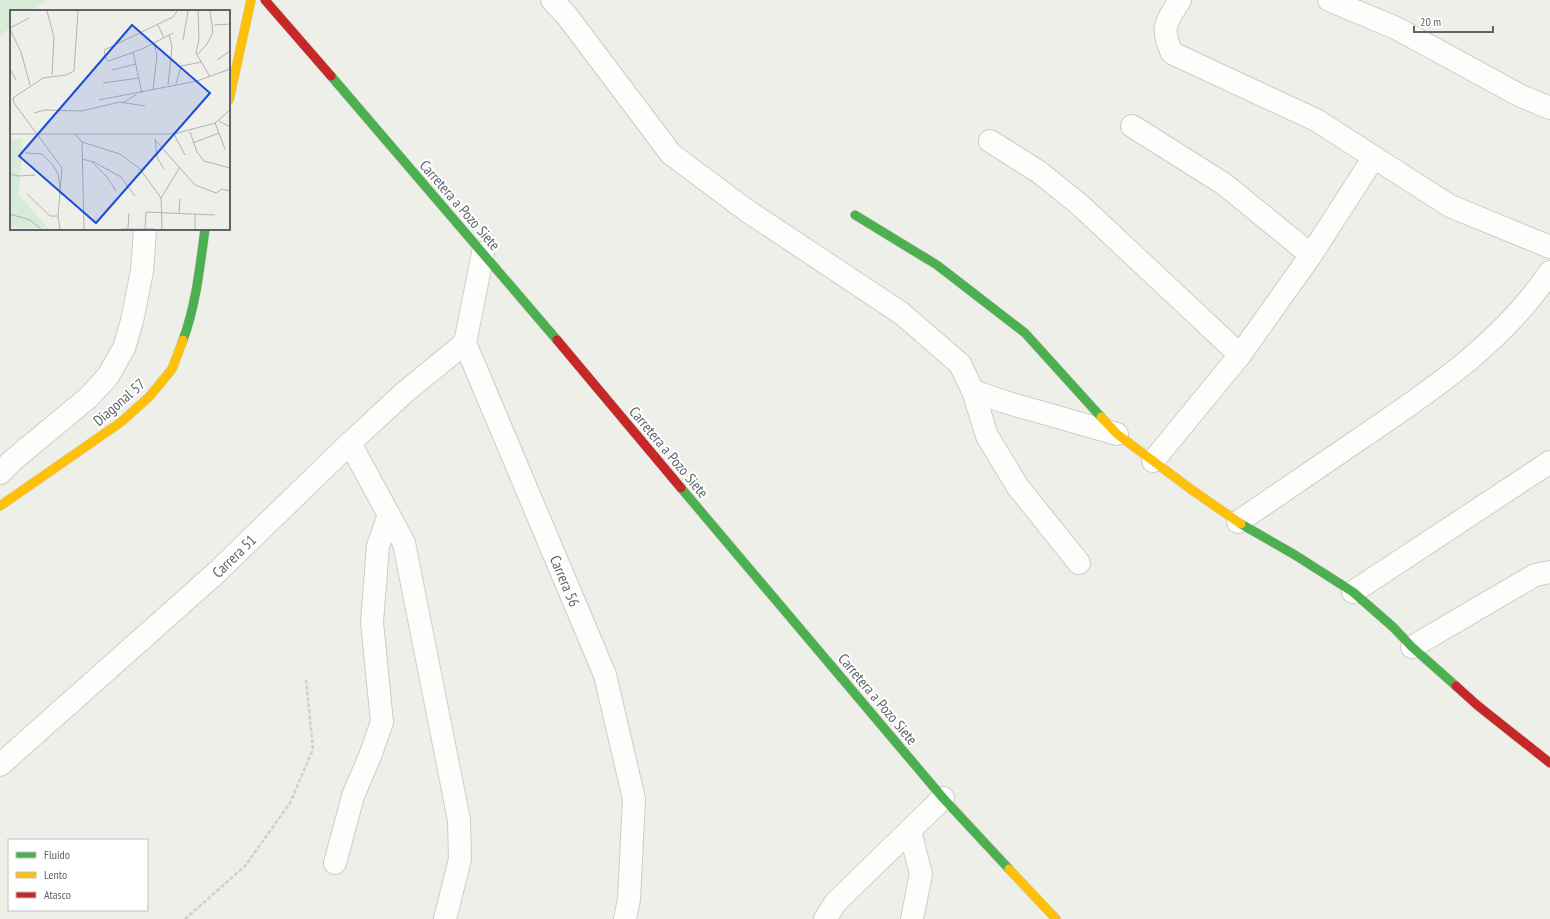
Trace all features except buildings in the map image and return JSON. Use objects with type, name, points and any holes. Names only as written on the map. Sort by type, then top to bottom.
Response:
[{"type":"street","points":[[230,95],[251,0]]},
{"type":"street","name":"Carretera a Pozo Siete","points":[[265,0],[483,253],[943,798],[1056,919]]},
{"type":"street","points":[[552,0],[567,16],[671,154],[746,210],[901,313],[960,364],[973,391],[987,436],[1018,487],[1079,563]]},
{"type":"street","points":[[1180,0],[1166,24],[1166,39],[1172,53],[1316,120],[1450,206],[1550,247]]},
{"type":"street","points":[[1329,0],[1396,28],[1521,96],[1550,108]]},
{"type":"street","points":[[1132,126],[1224,184],[1311,254]]},
{"type":"street","points":[[990,140],[1039,172],[1080,205],[1240,355]]},
{"type":"street","points":[[1153,461],[1240,355],[1311,254],[1374,157]]},
{"type":"street","points":[[855,215],[937,265],[1025,333],[1117,434],[1238,522],[1295,555],[1353,592],[1477,705],[1550,763]]},
{"type":"street","points":[[0,473],[13,460],[89,397],[108,376],[124,348],[132,321],[142,271],[145,230]]},
{"type":"street","name":"Diagonal 57","points":[[0,506],[121,422],[149,397],[172,369],[187,330],[197,283],[205,230]]},
{"type":"street","points":[[465,343],[483,253]]},
{"type":"street","points":[[1238,522],[1427,393],[1496,336],[1540,286],[1550,272]]},
{"type":"street","name":"Carrera 51","points":[[0,764],[216,574],[350,443],[405,392],[465,343]]},
{"type":"street","name":"Carrera 56","points":[[465,343],[605,675],[634,799],[629,899],[625,919]]},
{"type":"street","points":[[973,391],[1117,434]]},
{"type":"street","points":[[350,443],[404,543],[459,820],[460,859],[445,919]]},
{"type":"street","points":[[1353,592],[1550,462]]},
{"type":"street","points":[[335,863],[353,796],[370,756],[382,722],[372,622],[378,546],[389,515]]},
{"type":"street","points":[[1408,642],[1535,574],[1550,572]]},
{"type":"street","points":[[825,919],[836,902],[943,798]]},
{"type":"street","points":[[910,830],[921,874],[912,919]]},
{"type":"path","points":[[185,919],[245,866],[290,803],[313,749],[306,680]]},
{"type":"green space","points":[[0,0],[47,0],[33,10],[10,10],[10,28],[0,36]]},
{"type":"traffic: fast","points":[[331,76],[557,340]]},
{"type":"traffic: fast","points":[[855,215],[937,265],[1025,333],[1101,417]]},
{"type":"traffic: fast","points":[[183,340],[194,299],[205,230]]},
{"type":"traffic: fast","points":[[681,488],[943,798],[1009,869]]},
{"type":"traffic: fast","points":[[1241,524],[1295,555],[1353,592],[1456,686]]},
{"type":"traffic: slow","points":[[230,95],[251,0]]},
{"type":"traffic: slow","points":[[0,506],[121,422],[149,397],[172,369],[183,340]]},
{"type":"traffic: slow","points":[[1101,417],[1117,434],[1192,490],[1241,524]]},
{"type":"traffic: slow","points":[[1009,869],[1056,919]]},
{"type":"traffic: jam","points":[[265,0],[331,76]]},
{"type":"traffic: jam","points":[[557,340],[681,488]]},
{"type":"traffic: jam","points":[[1456,686],[1477,705],[1550,763]]}]
